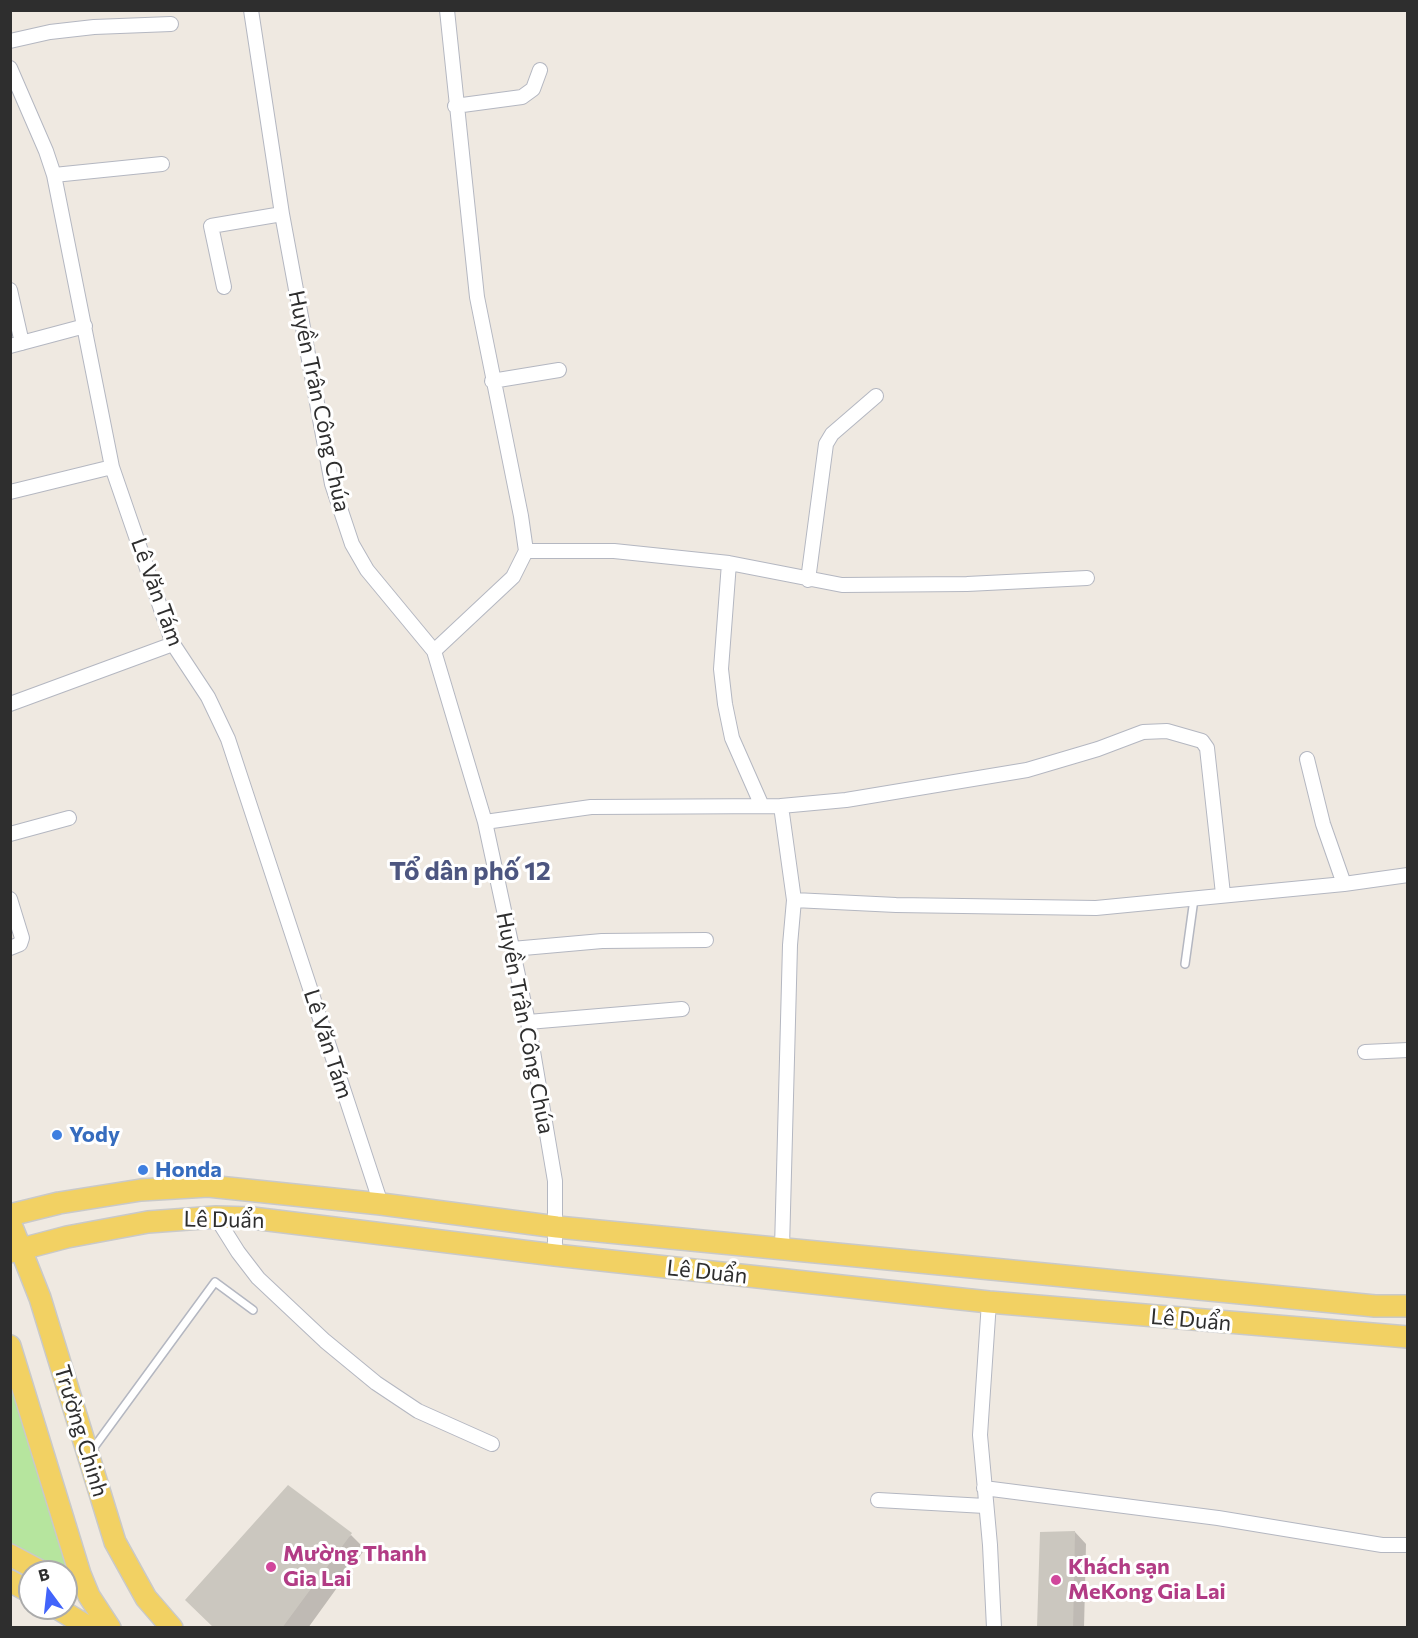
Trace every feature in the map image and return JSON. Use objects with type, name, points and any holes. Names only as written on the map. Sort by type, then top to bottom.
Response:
[{"type":"main road","name":"Lê Duẩn","points":[[10,1215],[66,1202],[177,1187],[208,1186],[381,1204],[557,1227],[1375,1306],[1407,1306]]},
{"type":"main road","name":"Lê Duẩn","points":[[16,1250],[68,1237],[148,1222],[216,1216],[252,1218],[555,1256],[989,1302],[1407,1338]]},
{"type":"main road","name":"Trường Chinh","points":[[10,1222],[16,1250],[40,1298],[116,1542],[128,1570],[146,1598],[172,1628]]},
{"type":"main road","name":"Trường Chinh","points":[[10,1346],[17,1391],[89,1596],[110,1628]]},
{"type":"main road","points":[[78,1591],[89,1596]]},
{"type":"main road","points":[[77,1620],[90,1628]]},
{"type":"street","name":"Huyền Trân Công Chúa","points":[[251,10],[282,213],[332,484],[352,544],[367,570],[435,651],[485,822],[528,1022],[555,1181],[557,1227],[555,1256]]},
{"type":"street","points":[[435,651],[513,577],[526,550],[477,297],[455,106],[447,10]]},
{"type":"street","points":[[10,41],[50,32],[94,27],[171,24]]},
{"type":"street","name":"Lê Văn Tám","points":[[10,68],[16,96],[54,175],[112,467],[173,644],[208,697],[228,739],[381,1204]]},
{"type":"street","points":[[455,106],[522,97],[533,89],[540,70]]},
{"type":"street","points":[[54,175],[162,164]]},
{"type":"street","points":[[224,287],[211,226],[282,213]]},
{"type":"street","points":[[10,290],[16,344],[85,326]]},
{"type":"street","points":[[492,381],[559,370]]},
{"type":"street","points":[[808,580],[826,444],[832,434],[876,396]]},
{"type":"street","points":[[10,492],[112,467]]},
{"type":"street","points":[[526,550],[614,551],[729,563],[842,585],[966,584],[1087,578]]},
{"type":"street","points":[[729,563],[721,669],[725,704],[732,738],[762,806]]},
{"type":"street","points":[[10,704],[173,644]]},
{"type":"street","points":[[485,822],[591,807],[781,806],[846,800],[975,780],[1055,762],[1143,732],[1167,731],[1202,741],[1207,748],[1223,894]]},
{"type":"street","points":[[1307,759],[1323,824],[1344,884]]},
{"type":"street","points":[[781,806],[795,900],[790,945],[782,1248]]},
{"type":"street","points":[[10,834],[69,818]]},
{"type":"street","points":[[795,900],[896,905],[1096,908],[1344,884],[1407,875]]},
{"type":"street","points":[[10,899],[22,938],[20,944],[10,948]]},
{"type":"street","points":[[512,949],[602,941],[706,940]]},
{"type":"street","points":[[528,1022],[682,1008]]},
{"type":"street","points":[[1365,1052],[1407,1050]]},
{"type":"street","points":[[216,1216],[238,1252],[258,1278],[325,1341],[376,1383],[418,1411],[492,1444]]},
{"type":"street","points":[[989,1302],[980,1435],[990,1545],[994,1628]]},
{"type":"street","points":[[984,1488],[1218,1518],[1382,1545],[1407,1545]]},
{"type":"street","points":[[878,1500],[985,1506]]},
{"type":"lane","points":[[1185,964],[1194,899]]},
{"type":"lane","points":[[89,1455],[215,1282],[253,1311]]},
{"type":"green space","points":[[10,1361],[69,1560],[32,1560],[11,1548]]},
{"type":"building","name":"Mường Thanh Gia Lai","points":[[288,1485],[352,1533],[282,1628],[214,1628],[185,1600]]},
{"type":"building","name":"Khách sạn MeKong Gia Lai","points":[[1075,1531],[1073,1628],[1037,1628],[1040,1532]]},
{"type":"place","name":"Yody","points":[[57,1135]]},
{"type":"place","name":"Honda","points":[[143,1170]]},
{"type":"place","name":"Mường Thanh Gia Lai","points":[[271,1567]]},
{"type":"place","name":"Khách sạn MeKong Gia Lai","points":[[1056,1580]]},
{"type":"district","name":"Tổ dân phố 12","points":[[470,871]]}]
